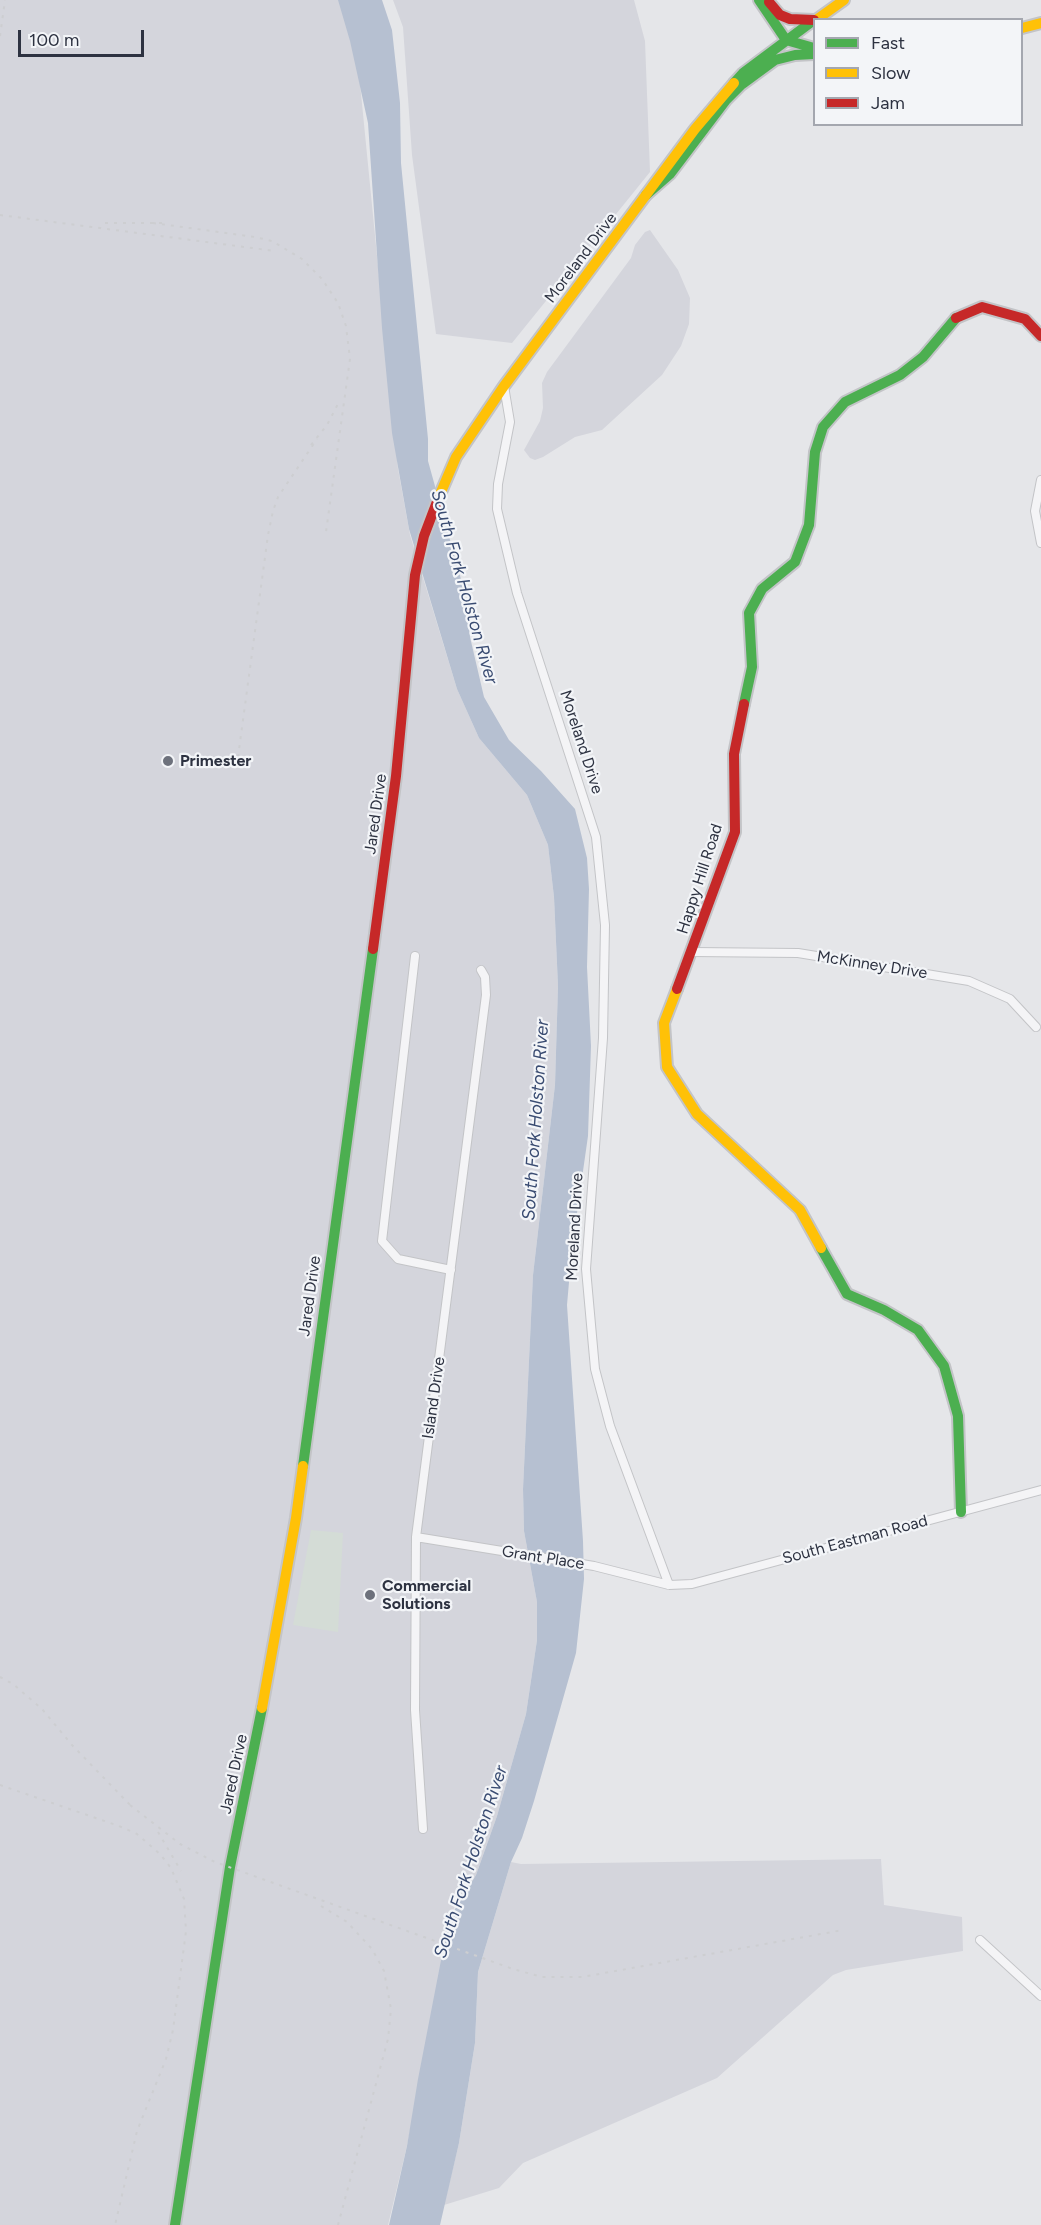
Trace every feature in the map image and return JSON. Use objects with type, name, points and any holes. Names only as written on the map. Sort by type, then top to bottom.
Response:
[{"type":"main road","points":[[759,0],[786,40],[813,48]]},
{"type":"main road","points":[[768,0],[780,15],[790,19],[813,20]]},
{"type":"main road","name":"Moreland Drive","points":[[818,18],[844,0]]},
{"type":"main road","name":"Moreland Drive","points":[[504,386],[721,96],[743,73],[813,21]]},
{"type":"main road","points":[[1023,28],[1041,23]]},
{"type":"main road","points":[[646,195],[670,174],[726,100],[741,84],[775,60],[795,55],[813,54]]},
{"type":"main road","name":"Happy Hill Road","points":[[961,1512],[958,1416],[944,1366],[918,1330],[884,1310],[847,1294],[800,1210],[697,1114],[667,1067],[664,1023],[735,832],[734,754],[752,667],[749,613],[762,589],[795,562],[809,525],[815,452],[823,427],[844,402],[900,375],[923,357],[955,318],[982,308],[1025,320],[1041,336]]},
{"type":"main road","name":"Jared Drive","points":[[175,2225],[230,1866],[257,1735],[296,1518],[396,776],[419,552],[434,505],[456,457],[504,386]]},
{"type":"street","name":"Moreland Drive","points":[[504,386],[510,422],[498,484],[496,509],[517,593],[596,837],[605,925],[603,1038],[586,1269],[595,1369],[610,1426],[669,1585]]},
{"type":"street","points":[[1041,480],[1035,511],[1041,543]]},
{"type":"street","name":"McKinney Drive","points":[[692,952],[798,953],[969,981],[1010,999],[1036,1027]]},
{"type":"street","points":[[415,956],[382,1241],[398,1259],[451,1270]]},
{"type":"street","name":"Island Drive","points":[[423,1829],[415,1710],[416,1537],[486,995],[486,984],[481,970]]},
{"type":"street","name":"South Eastman Road","points":[[669,1585],[692,1584],[1041,1490]]},
{"type":"street","name":"Grant Place","points":[[416,1537],[584,1564],[669,1585]]},
{"type":"street","points":[[980,1940],[1041,1996]]},
{"type":"shaded area","points":[[0,0],[344,0],[357,53],[398,469],[410,535],[457,689],[479,738],[527,795],[548,845],[554,897],[558,986],[555,1085],[533,1275],[523,1489],[524,1531],[537,1602],[537,1640],[526,1714],[497,1816],[476,1875],[454,1908],[407,2146],[388,2225],[0,2225]]},
{"type":"shaded area","points":[[393,0],[634,0],[645,41],[650,172],[512,343],[436,334],[412,155],[403,27]]},
{"type":"shaded area","points":[[650,230],[678,270],[690,298],[689,324],[681,346],[662,375],[602,430],[575,437],[543,457],[535,460],[530,458],[524,450],[540,421],[543,408],[542,383],[547,372],[631,258],[635,245],[645,232]]},
{"type":"shaded area","points":[[311,1530],[343,1533],[338,1632],[293,1625]]},
{"type":"shaded area","points":[[881,1859],[884,1905],[962,1917],[963,1951],[846,1970],[833,1975],[717,2078],[523,2163],[499,2188],[444,2205],[459,2143],[475,2043],[478,1972],[511,1862],[521,1864]]},
{"type":"water","points":[[338,0],[382,0],[392,30],[400,103],[401,163],[428,439],[428,461],[462,583],[470,637],[484,697],[509,740],[575,809],[587,858],[589,889],[587,967],[591,1046],[588,1136],[572,1248],[567,1305],[584,1579],[576,1653],[534,1801],[522,1838],[511,1862],[478,1972],[475,2043],[459,2143],[440,2225],[389,2225],[407,2146],[449,1919],[476,1875],[497,1816],[526,1714],[537,1640],[537,1602],[524,1531],[523,1489],[533,1275],[555,1085],[558,986],[554,897],[548,845],[527,795],[479,738],[457,689],[409,529],[392,433],[382,328],[368,123],[350,41]]},
{"type":"railway","points":[[0,36],[5,0]]},
{"type":"railway","points":[[0,215],[275,251]]},
{"type":"railway","points":[[105,223],[162,223]]},
{"type":"railway","points":[[153,223],[272,241],[302,259],[322,279],[338,303],[346,326],[350,359],[326,532]]},
{"type":"railway","points":[[311,445],[327,425],[340,400]]},
{"type":"railway","points":[[238,757],[273,511],[278,497],[317,439]]},
{"type":"railway","points":[[0,1677],[13,1684],[42,1709],[72,1745],[134,1809]]},
{"type":"railway","points":[[0,1785],[137,1834],[160,1854],[171,1868],[184,1899],[186,1931],[173,2030],[166,2059],[137,2131],[115,2225]]},
{"type":"railway","points":[[130,1805],[180,1844],[215,1862],[513,1969],[542,1977],[582,1977],[843,1930]]},
{"type":"railway","points":[[158,1832],[181,1871]]},
{"type":"railway","points":[[321,1906],[347,1922],[372,1949],[384,1971],[391,2009],[388,2039],[338,2225]]},
{"type":"traffic: fast","points":[[759,0],[786,40],[813,48]]},
{"type":"traffic: fast","points":[[734,83],[743,73],[813,21]]},
{"type":"traffic: fast","points":[[646,195],[670,174],[726,100],[741,85],[775,60],[795,55],[813,54]]},
{"type":"traffic: fast","points":[[744,704],[752,667],[749,613],[762,589],[795,562],[809,525],[815,452],[823,427],[845,402],[900,375],[923,357],[956,318]]},
{"type":"traffic: fast","points":[[303,1466],[373,949]]},
{"type":"traffic: fast","points":[[821,1248],[847,1294],[884,1310],[918,1330],[944,1366],[958,1416],[961,1512]]},
{"type":"traffic: fast","points":[[175,2225],[230,1867],[262,1708]]},
{"type":"traffic: slow","points":[[819,18],[844,0]]},
{"type":"traffic: slow","points":[[1023,28],[1041,23]]},
{"type":"traffic: slow","points":[[438,499],[456,457],[504,386],[695,129],[734,83]]},
{"type":"traffic: slow","points":[[677,989],[664,1023],[667,1067],[697,1114],[800,1210],[821,1248]]},
{"type":"traffic: slow","points":[[262,1708],[303,1466]]},
{"type":"traffic: jam","points":[[769,2],[780,15],[790,19],[813,20]]},
{"type":"traffic: jam","points":[[956,318],[982,307],[1025,319],[1041,336]]},
{"type":"traffic: jam","points":[[373,949],[396,776],[415,575],[424,536],[438,499]]},
{"type":"traffic: jam","points":[[677,989],[735,832],[734,754],[744,704]]},
{"type":"place","name":"Primester","points":[[168,761]]},
{"type":"place","name":"Commercial Solutions","points":[[370,1595]]},
{"type":"water label","name":"South Fork Holston River","points":[[464,587]]},
{"type":"water label","name":"South Fork Holston River","points":[[536,1120]]},
{"type":"water label","name":"South Fork Holston River","points":[[471,1862]]}]
